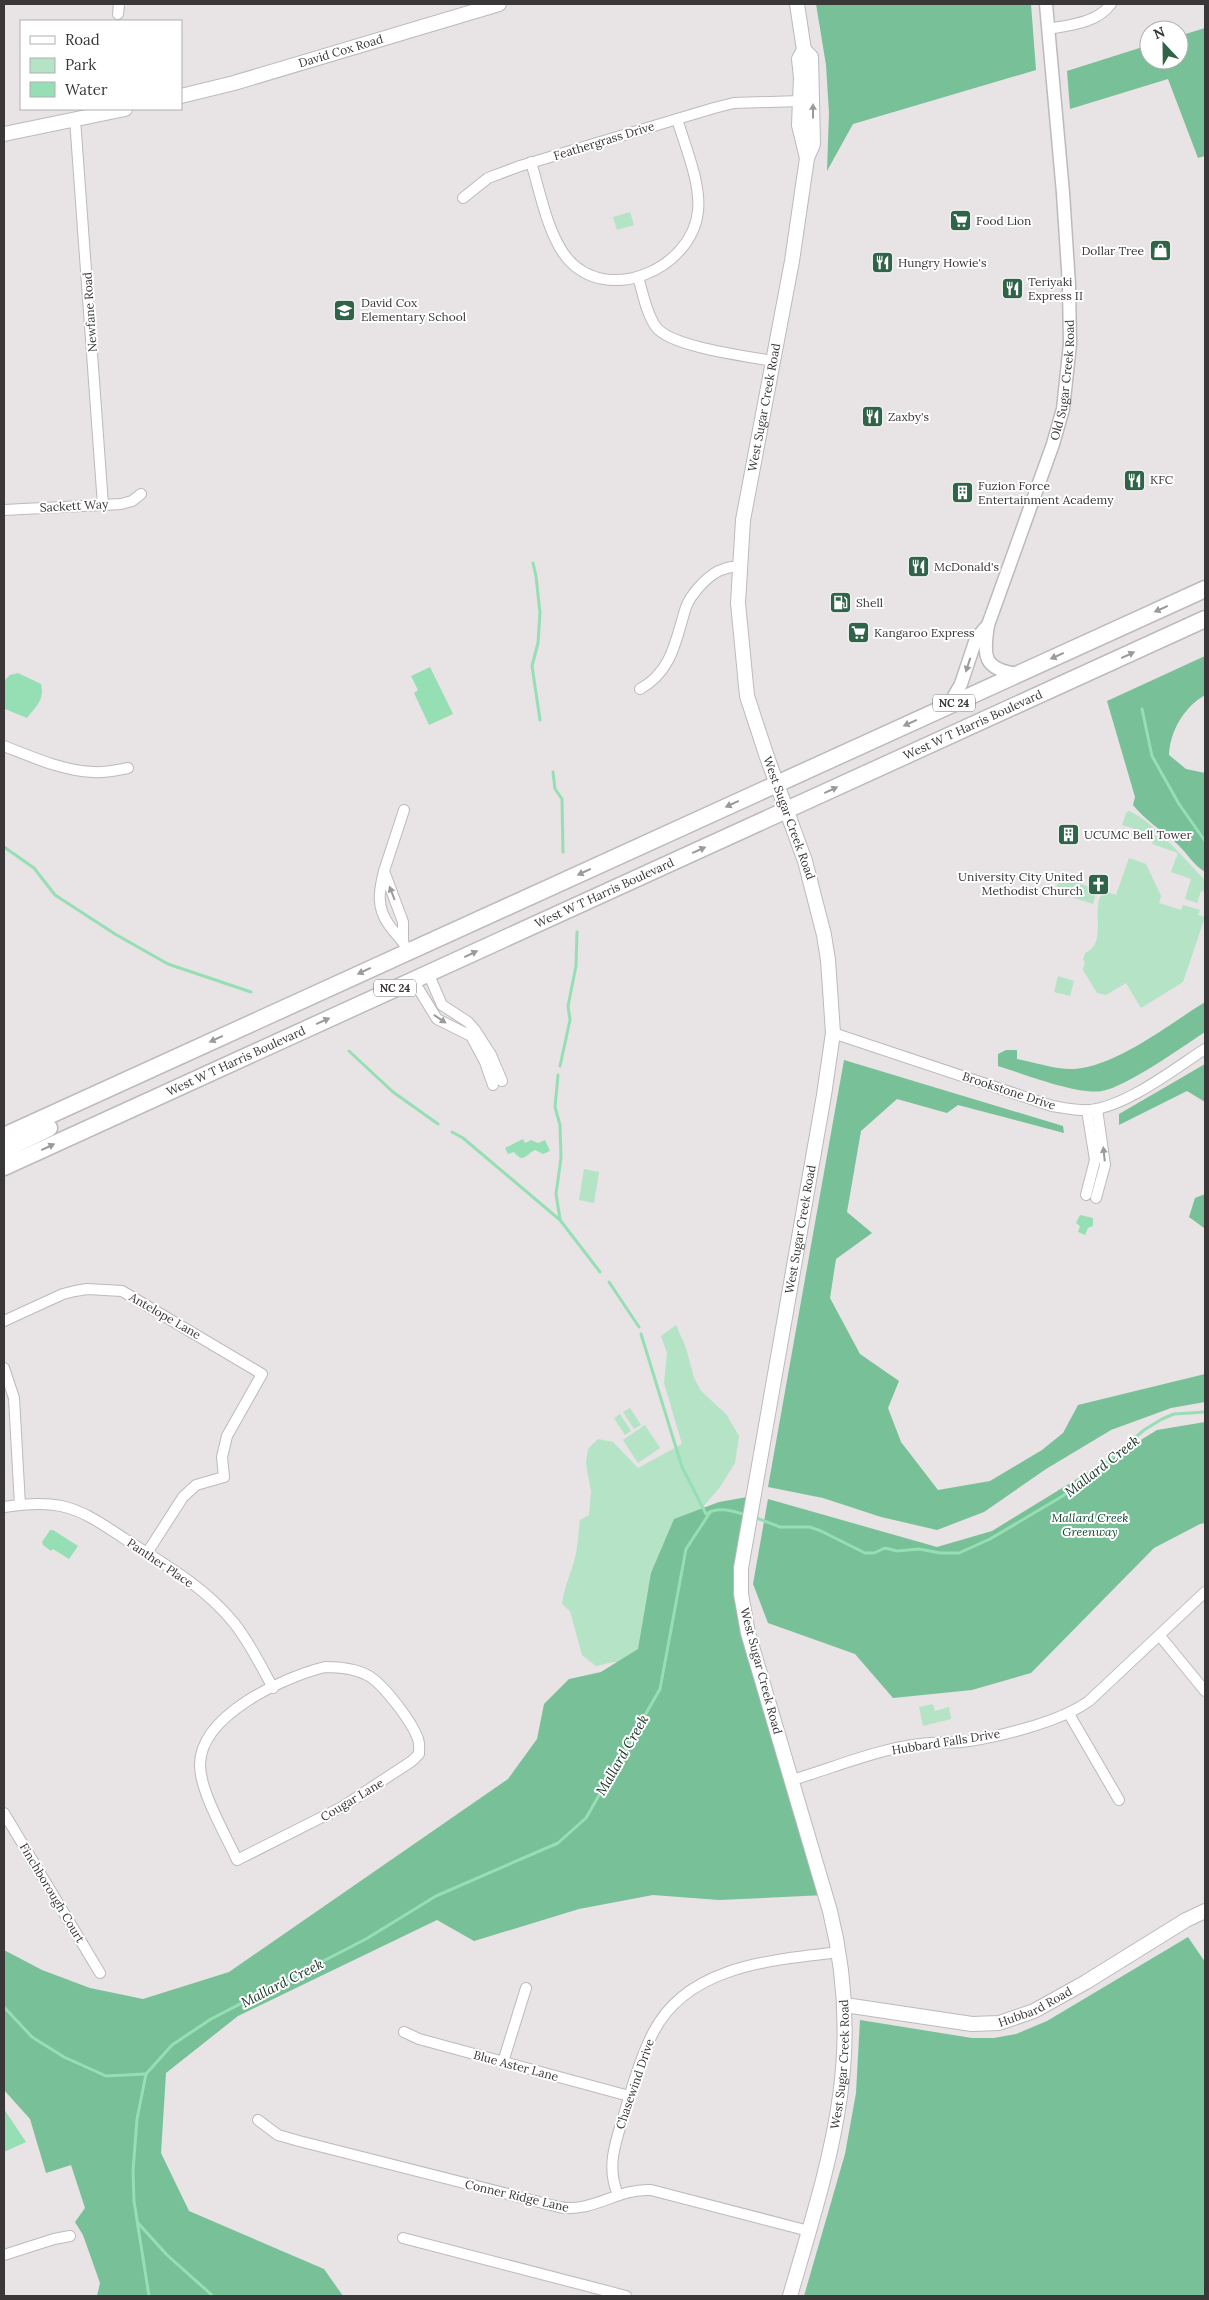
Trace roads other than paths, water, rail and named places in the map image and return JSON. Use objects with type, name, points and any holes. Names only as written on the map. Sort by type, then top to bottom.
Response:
[{"type":"main road","name":"David Cox Road","points":[[182,96],[234,83],[499,4]]},
{"type":"main road","name":"West Sugar Creek Road","points":[[790,2296],[829,2160],[840,2110],[845,2062],[846,2005],[839,1952],[827,1903],[745,1620],[741,1594],[743,1547],[822,1105],[832,1033],[828,960],[824,935],[808,870],[746,689],[739,628],[739,566],[743,520],[798,227],[807,158],[813,144],[813,90],[810,57],[804,50],[797,4]]},
{"type":"main road","name":"West Sugar Creek Road","points":[[804,50],[799,59],[801,101],[799,125],[807,158]]},
{"type":"main road","points":[[4,134],[120,110]]},
{"type":"main road","name":"NC 24","points":[[4,1136],[146,1071],[406,945],[777,784],[1205,588]]},
{"type":"main road","name":"West W T Harris Boulevard","points":[[4,1167],[1205,619]]},
{"type":"main road","points":[[4,1150],[99,1102],[146,1071]]},
{"type":"main road","name":"Hubbard Road","points":[[846,2005],[972,2024],[990,2025],[1011,2021],[1046,2005],[1205,1911]]},
{"type":"street","name":"Old Sugar Creek Road","points":[[1018,674],[996,669],[988,660],[985,652],[988,625],[1053,444],[1063,409],[1070,344],[1069,285],[1063,193],[1046,4]]},
{"type":"street","points":[[1048,29],[1092,19],[1103,13],[1111,4]]},
{"type":"street","name":"Feathergrass Drive","points":[[463,198],[488,178],[531,162],[677,119],[734,103],[801,101]]},
{"type":"street","name":"Newfane Road","points":[[75,119],[103,505]]},
{"type":"street","points":[[531,162],[554,234],[559,247],[568,260],[579,270],[590,276],[618,280],[638,277],[654,272],[668,263],[691,236],[696,225],[699,198],[677,119]]},
{"type":"street","points":[[638,277],[652,320],[664,335],[689,344],[773,361]]},
{"type":"street","name":"Sackett Way","points":[[4,510],[103,505],[132,501],[141,494]]},
{"type":"street","points":[[640,689],[654,679],[674,650],[687,606],[694,595],[717,572],[739,566]]},
{"type":"street","name":"Old Sugar Creek Road","points":[[949,705],[961,684],[976,639],[988,625]]},
{"type":"street","points":[[4,746],[32,758],[82,772],[128,768]]},
{"type":"street","points":[[404,810],[378,893],[379,901],[389,925],[406,945]]},
{"type":"street","points":[[384,871],[403,922],[406,945]]},
{"type":"street","points":[[420,977],[442,1005],[468,1022],[480,1037],[498,1083],[471,1036],[437,1019],[420,977]]},
{"type":"street","name":"Brookstone Drive","points":[[832,1033],[1052,1106],[1092,1109],[1122,1101],[1205,1049]]},
{"type":"street","points":[[1091,1197],[1095,1160],[1092,1109]]},
{"type":"street","name":"Antelope Lane","points":[[4,1321],[62,1294],[75,1291],[122,1291],[262,1374],[227,1436],[222,1457],[224,1477],[196,1485],[183,1497],[146,1553]]},
{"type":"street","points":[[4,1368],[14,1398],[20,1505]]},
{"type":"street","name":"Panther Place","points":[[4,1507],[40,1503],[75,1510],[90,1517],[146,1553],[208,1596],[233,1622],[249,1643],[273,1688]]},
{"type":"street","name":"Hubbard Falls Drive","points":[[792,1780],[894,1749],[921,1744],[953,1743],[987,1737],[1069,1714],[1089,1701],[1205,1592]]},
{"type":"street","points":[[1160,1636],[1205,1691]]},
{"type":"street","name":"Cougar Lane","points":[[340,1666],[369,1675],[382,1687],[418,1737],[418,1754],[412,1761],[342,1807],[237,1860],[207,1796],[201,1771],[201,1756],[209,1735],[218,1724],[244,1704],[273,1688],[304,1672],[325,1667],[340,1666]]},
{"type":"street","points":[[1069,1714],[1119,1800]]},
{"type":"street","name":"Finchborough Court","points":[[4,1813],[100,1972]]},
{"type":"street","name":"Chasewind Drive","points":[[618,2195],[611,2169],[613,2154],[629,2096],[653,2032],[664,2015],[689,1990],[720,1974],[839,1952]]},
{"type":"street","points":[[503,2062],[526,1988]]},
{"type":"street","name":"Blue Aster Lane","points":[[404,2032],[419,2039],[629,2096]]},
{"type":"street","name":"Conner Ridge Lane","points":[[258,2120],[278,2135],[559,2207],[572,2209],[587,2207],[631,2190],[651,2190],[809,2231]]},
{"type":"street","points":[[4,2255],[54,2239],[70,2236]]},
{"type":"street","points":[[402,2238],[626,2296]]},
{"type":"water","points":[[430,667],[453,714],[429,725],[414,693],[418,690],[411,676]]},
{"type":"water","points":[[18,673],[41,684],[41,699],[27,718],[5,709],[4,706],[4,681],[10,675]]},
{"type":"water","points":[[523,1139],[525,1143],[531,1140],[538,1143],[545,1140],[550,1151],[543,1154],[535,1150],[522,1158],[514,1152],[508,1154],[505,1148]]},
{"type":"water","points":[[1080,1215],[1093,1218],[1093,1226],[1088,1228],[1085,1235],[1078,1232],[1080,1226],[1076,1223]]},
{"type":"water","points":[[50,1530],[78,1546],[69,1559],[43,1545],[42,1542]]},
{"type":"water","points":[[4,2109],[26,2142],[4,2152]]},
{"type":"waterway","points":[[533,563],[540,613],[538,643],[532,666],[540,720]]},
{"type":"waterway","points":[[1142,709],[1152,756],[1179,804],[1205,841]]},
{"type":"waterway","points":[[553,772],[555,789],[562,799],[563,852]]},
{"type":"waterway","points":[[4,847],[34,868],[55,895],[115,934],[168,964],[251,992]]},
{"type":"waterway","points":[[560,1066],[570,1020],[568,1006],[576,966],[577,932]]},
{"type":"waterway","points":[[349,1051],[393,1092],[438,1124]]},
{"type":"waterway","points":[[558,1075],[555,1107],[560,1125],[561,1158],[556,1194],[560,1219]]},
{"type":"waterway","points":[[452,1132],[463,1138],[560,1220],[600,1272]]},
{"type":"waterway","points":[[609,1282],[639,1327]]},
{"type":"waterway","points":[[641,1334],[682,1467],[706,1514],[720,1510],[746,1515]]},
{"type":"waterway","name":"Mallard Creek","points":[[754,1517],[780,1527],[810,1527],[865,1553],[874,1553],[885,1548],[897,1551],[919,1549],[940,1553],[959,1553],[990,1539],[1061,1497],[1085,1481],[1144,1430],[1162,1419],[1174,1414],[1205,1412]]},
{"type":"waterway","name":"Mallard Creek","points":[[149,2296],[134,2201],[133,2171],[137,2119],[146,2074],[172,2045],[211,2019],[366,1939],[436,1896],[558,1843],[586,1818],[660,1689],[686,1549],[711,1511]]},
{"type":"waterway","points":[[4,2007],[32,2037],[64,2057],[106,2076],[146,2074]]},
{"type":"waterway","points":[[138,2223],[167,2255],[213,2296]]},
{"type":"place","name":"Food Lion","points":[[960,221]]},
{"type":"place","name":"Dollar Tree","points":[[1160,251]]},
{"type":"place","name":"Hungry Howie's","points":[[882,263]]},
{"type":"place","name":"Teriyaki Express II","points":[[1012,289]]},
{"type":"place","name":"David Cox Elementary School","points":[[345,310]]},
{"type":"place","name":"Zaxby's","points":[[872,417]]},
{"type":"place","name":"KFC","points":[[1134,480]]},
{"type":"place","name":"Fuzion Force Entertainment Academy","points":[[962,493]]},
{"type":"place","name":"McDonald's","points":[[918,567]]},
{"type":"place","name":"Shell","points":[[840,603]]},
{"type":"place","name":"Kangaroo Express","points":[[858,633]]},
{"type":"place","name":"UCUMC Bell Tower","points":[[1068,835]]},
{"type":"place","name":"University City United Methodist Church","points":[[1099,884]]},
{"type":"park label","name":"Mallard Creek Greenway","points":[[1090,1525]]}]
